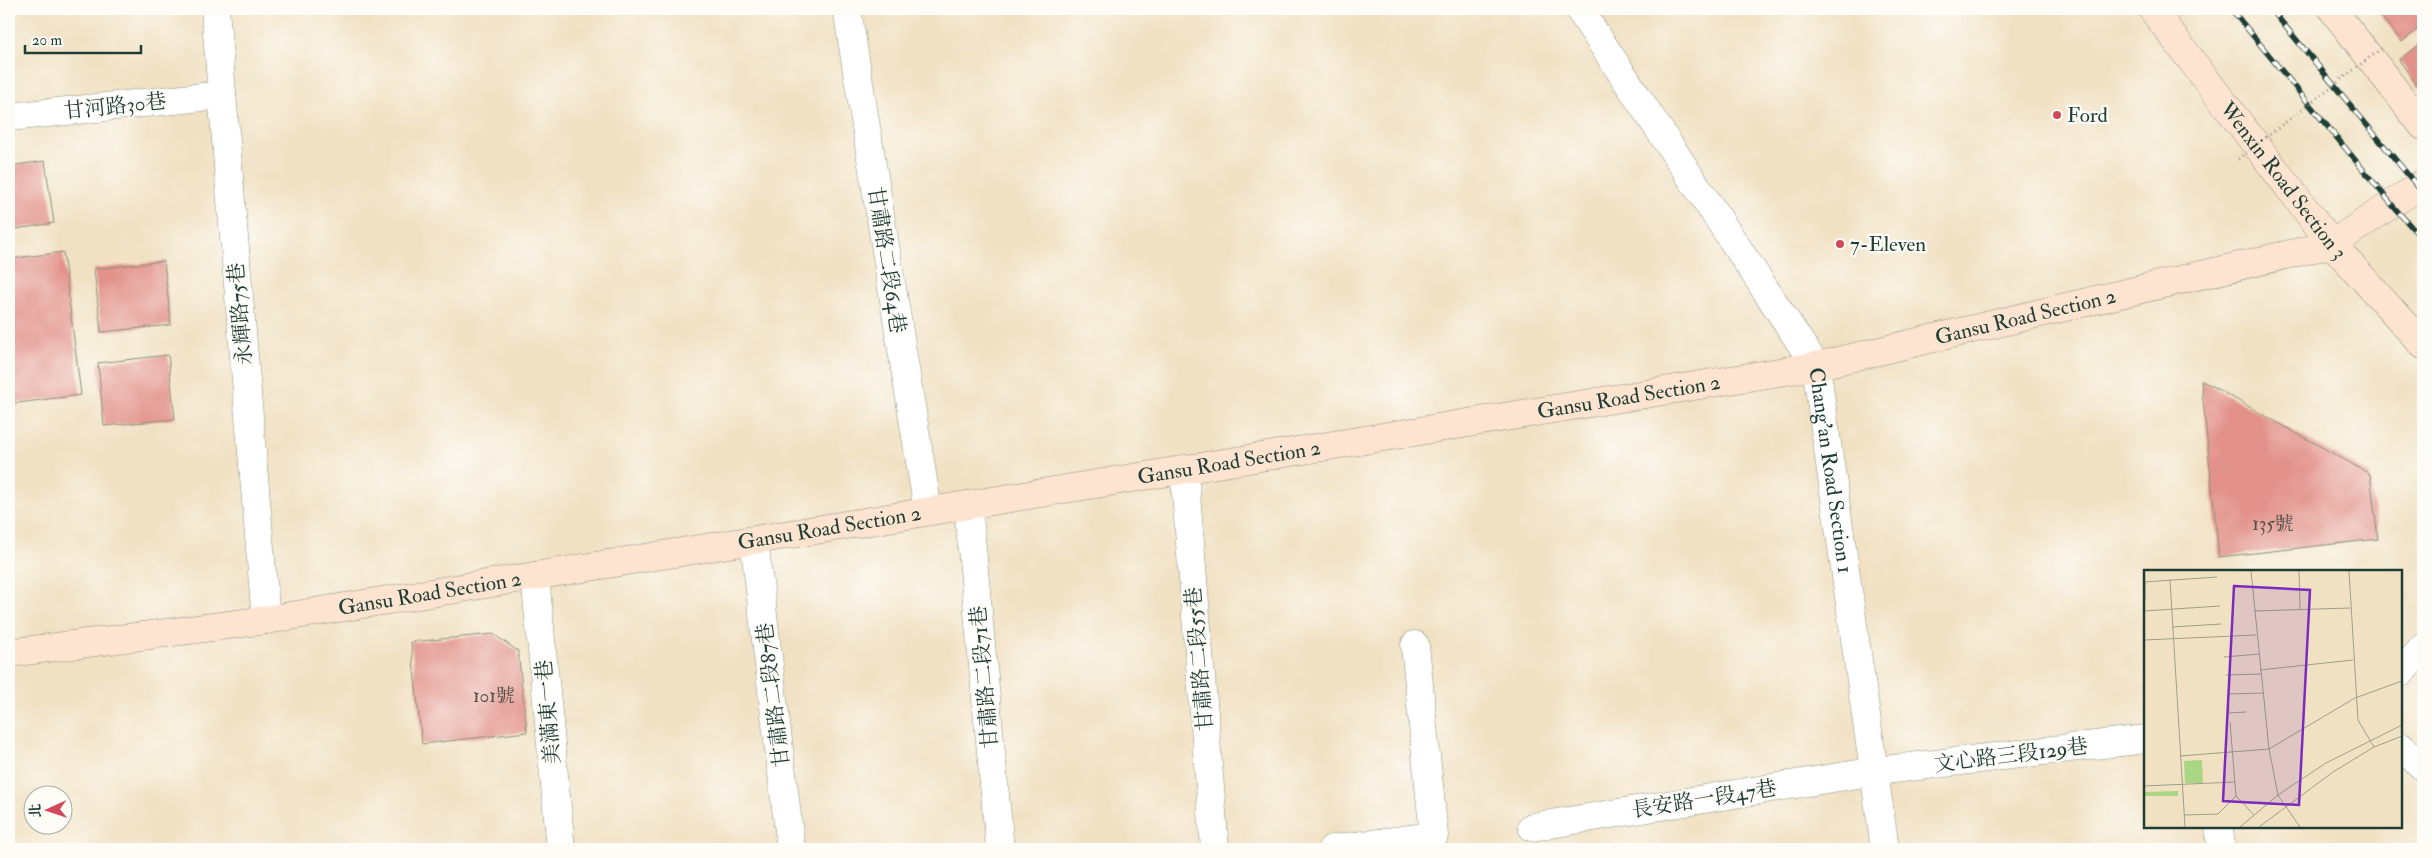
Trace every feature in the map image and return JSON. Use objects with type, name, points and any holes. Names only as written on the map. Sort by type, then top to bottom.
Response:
[{"type":"street","name":"永輝路75巷","points":[[215,9],[266,620]]},
{"type":"street","name":"甘肅路二段64巷","points":[[847,9],[928,511]]},
{"type":"street","name":"Chang’an Road Section 1","points":[[1579,9],[1816,366],[1876,771],[1885,849]]},
{"type":"street","name":"Wenxin Road Section 3","points":[[2152,9],[2332,244],[2423,346]]},
{"type":"street","points":[[2332,9],[2423,126]]},
{"type":"street","name":"甘河路30巷","points":[[9,116],[222,95]]},
{"type":"street","name":"Gansu Road Section 2","points":[[9,653],[266,620],[1816,366],[2332,244],[2423,184]]},
{"type":"street","name":"甘肅路二段55巷","points":[[1184,469],[1215,849]]},
{"type":"street","name":"甘肅路二段71巷","points":[[968,505],[1000,849]]},
{"type":"street","name":"甘肅路二段87巷","points":[[754,540],[791,849]]},
{"type":"street","name":"美滿東一巷","points":[[536,576],[561,849]]},
{"type":"street","points":[[1332,849],[1434,836],[1415,645]]},
{"type":"street","points":[[2402,671],[2423,648]]},
{"type":"street","name":"文心路三段129巷","points":[[1876,771],[2144,739]]},
{"type":"street","points":[[2402,747],[2423,767]]},
{"type":"street","name":"長安路一段47巷","points":[[1532,827],[1876,771]]},
{"type":"street","points":[[2219,828],[2221,849]]},
{"type":"path","points":[[2238,159],[2382,48]]},
{"type":"building","points":[[2375,9],[2423,9],[2423,25],[2402,42]]},
{"type":"building","points":[[2423,42],[2423,85],[2419,88],[2399,60]]},
{"type":"building","points":[[45,161],[54,223],[9,230],[9,166]]},
{"type":"building","points":[[63,252],[81,395],[9,404],[9,259]]},
{"type":"building","points":[[164,261],[171,325],[101,332],[94,269]]},
{"type":"building","points":[[168,355],[175,419],[104,426],[98,363]]},
{"type":"building","points":[[2201,380],[2370,474],[2378,539],[2219,557]]},
{"type":"building","points":[[493,634],[518,651],[527,732],[422,744],[411,642]]},
{"type":"railway","points":[[2231,9],[2423,240]]},
{"type":"railway","points":[[2271,9],[2423,193]]},
{"type":"place","name":"Ford","points":[[2057,115]]},
{"type":"place","name":"7-Eleven","points":[[1840,244]]}]
